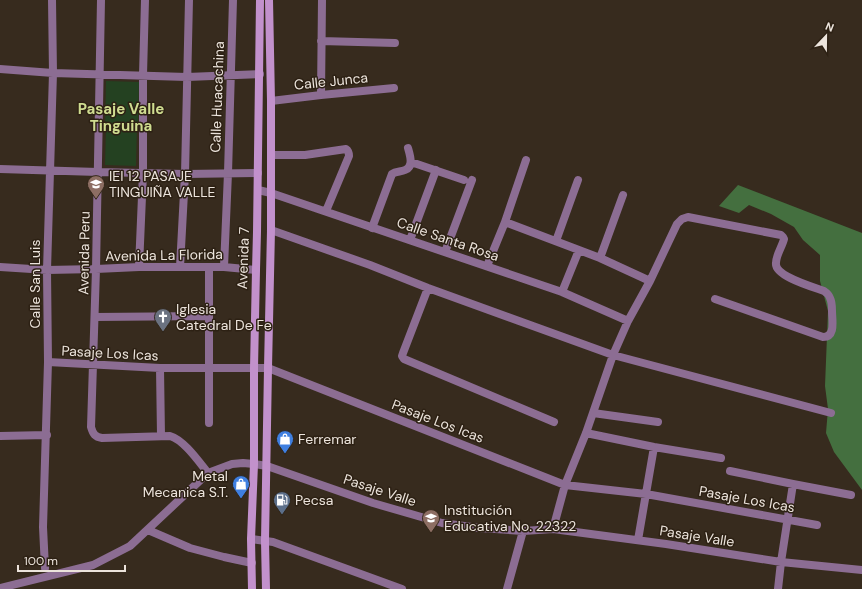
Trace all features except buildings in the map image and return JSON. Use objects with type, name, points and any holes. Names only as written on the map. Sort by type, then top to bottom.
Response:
[{"type":"street","name":"Calle San Luis","points":[[45,568],[44,527],[48,362],[47,270],[53,74],[52,0]]},
{"type":"street","name":"Avenida Peru","points":[[101,0],[95,318],[91,428],[97,437],[102,438],[160,436]]},
{"type":"street","points":[[139,267],[145,0]]},
{"type":"street","points":[[180,267],[185,174],[189,0]]},
{"type":"street","name":"Calle Huacachina","points":[[224,267],[233,0]]},
{"type":"street","name":"Avenida 7","points":[[252,589],[251,539],[254,464],[254,368],[260,74],[260,0]]},
{"type":"street","name":"Avenida 7","points":[[266,589],[271,230],[269,0]]},
{"type":"street","points":[[321,95],[322,0]]},
{"type":"street","points":[[321,41],[395,43]]},
{"type":"street","points":[[0,69],[53,74],[100,75],[188,76],[260,74]]},
{"type":"street","name":"Calle Junca","points":[[271,101],[394,88]]},
{"type":"street","points":[[372,228],[390,176],[396,172],[406,170],[409,167],[411,162],[408,148]]},
{"type":"street","points":[[271,155],[305,155],[346,149],[348,150],[349,156],[326,212]]},
{"type":"street","points":[[487,266],[505,222],[526,160]]},
{"type":"street","points":[[411,162],[468,180],[446,252]]},
{"type":"street","points":[[0,169],[185,174],[258,173]]},
{"type":"street","points":[[410,240],[436,170]]},
{"type":"street","points":[[556,241],[578,180]]},
{"type":"street","name":"Calle Santa Rosa","points":[[258,190],[562,292],[628,321]]},
{"type":"street","points":[[600,258],[623,195]]},
{"type":"street","points":[[553,529],[565,485],[586,433],[613,355],[628,321],[650,281],[677,224],[682,218],[688,217],[781,235],[784,237],[775,265],[777,269],[786,276],[828,294],[831,301],[832,331],[826,337],[823,337],[715,298]]},
{"type":"street","points":[[505,222],[600,258],[650,281]]},
{"type":"street","points":[[271,230],[613,355],[831,413]]},
{"type":"street","points":[[562,292],[579,250]]},
{"type":"street","name":"Avenida La Florida","points":[[0,267],[47,270],[139,267],[224,267],[256,270]]},
{"type":"street","points":[[209,267],[209,423]]},
{"type":"street","points":[[428,288],[402,356],[554,422]]},
{"type":"street","points":[[95,318],[208,316]]},
{"type":"street","name":"Pasaje Los Icas","points":[[48,362],[160,368],[268,368],[565,485],[646,494],[817,525]]},
{"type":"street","points":[[160,368],[160,436],[175,437],[179,440],[208,473]]},
{"type":"street","points":[[593,413],[658,422]]},
{"type":"street","points":[[586,433],[654,447],[721,458]]},
{"type":"street","points":[[0,436],[47,435]]},
{"type":"street","points":[[638,540],[654,447]]},
{"type":"street","name":"Pasaje Valle","points":[[0,588],[93,564],[130,546],[208,473],[232,464],[243,463],[267,466],[373,503],[442,523],[479,528],[523,531],[553,529],[638,540],[781,562],[862,568]]},
{"type":"street","points":[[730,471],[851,495]]},
{"type":"street","points":[[778,589],[793,484]]},
{"type":"street","points":[[148,530],[190,548],[252,564]]},
{"type":"street","points":[[506,589],[523,531]]},
{"type":"street","points":[[251,539],[273,542],[402,589]]},
{"type":"green space","points":[[106,81],[139,82],[138,125],[105,125]]},
{"type":"green space","points":[[106,126],[137,127],[136,166],[105,165]]},
{"type":"green space","points":[[738,185],[862,233],[862,490],[834,452],[826,433],[828,409],[825,386],[828,311],[820,281],[820,255],[803,240],[794,227],[771,214],[749,205],[739,213],[719,206]]},
{"type":"place","name":"IEI 12 PASAJE TINGUIÑA VALLE","points":[[96,199]]},
{"type":"place","name":"Iglesia Catedral De Fe","points":[[163,332]]},
{"type":"place","name":"Ferremar","points":[[285,454]]},
{"type":"place","name":"Metal Mecanica S.T.","points":[[241,499]]},
{"type":"place","name":"Pecsa","points":[[282,515]]},
{"type":"place","name":"Institución Educativa No. 22322","points":[[431,533]]},
{"type":"district","name":"Pasaje Valle Tinguina","points":[[121,118]]}]
